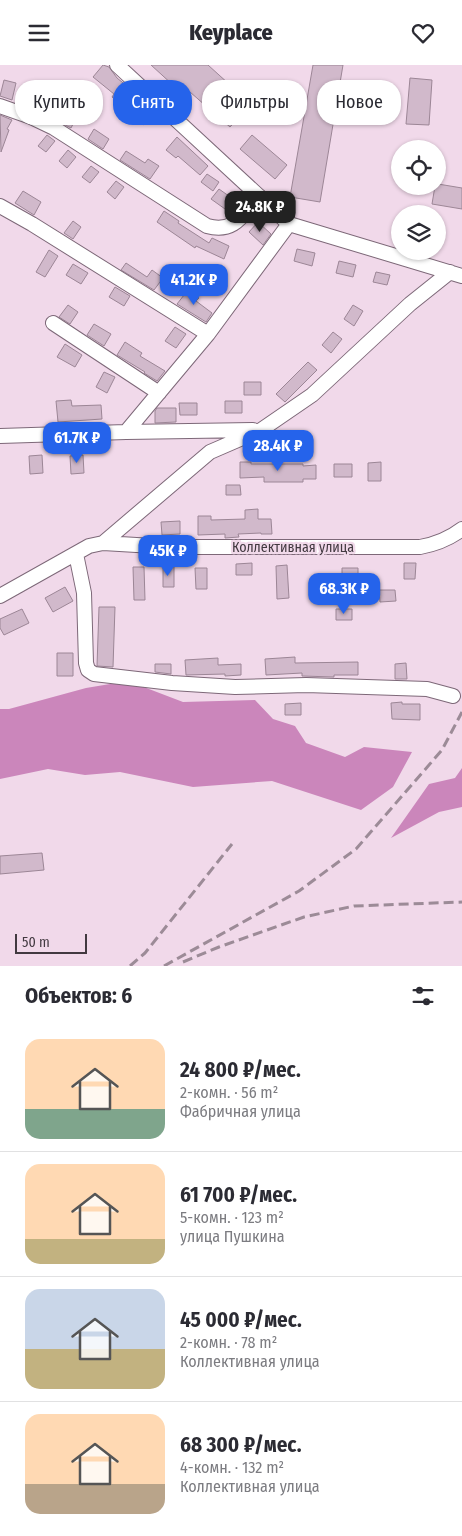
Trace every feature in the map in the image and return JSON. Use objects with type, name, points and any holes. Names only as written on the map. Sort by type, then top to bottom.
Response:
[{"type":"street","points":[[117,65],[289,224],[456,274]]},
{"type":"street","points":[[0,106],[31,117],[54,128],[207,226],[217,229],[227,228],[234,224],[259,196]]},
{"type":"street","points":[[0,206],[32,224],[208,335]]},
{"type":"street","points":[[126,432],[208,335],[289,224]]},
{"type":"street","points":[[102,543],[210,452],[261,430],[312,395],[410,304],[456,274]]},
{"type":"street","points":[[53,323],[158,393]]},
{"type":"street","points":[[0,436],[261,430]]},
{"type":"street","name":"Коллективная улица","points":[[0,596],[89,546],[102,543],[170,547],[420,547],[438,543],[462,529]]},
{"type":"street","points":[[76,553],[84,593],[86,663],[88,670],[94,674],[172,683],[235,687],[306,685],[427,689],[453,696]]},
{"type":"shaded area","points":[[128,681],[183,702],[255,700],[273,719],[295,726],[306,743],[345,757],[364,747],[412,752],[393,787],[361,810],[272,781],[193,787],[120,772],[85,775],[48,769],[0,779],[0,709],[9,709],[86,688]]},
{"type":"shaded area","points":[[462,768],[462,807],[439,812],[391,838],[429,784],[455,778]]},
{"type":"building","points":[[103,65],[109,67],[119,80],[113,80],[113,93],[103,85],[103,80],[97,80],[93,77]]},
{"type":"building","points":[[151,65],[208,65],[225,80],[202,80],[202,102],[192,94],[192,80],[167,80]]},
{"type":"building","points":[[313,65],[343,65],[340,80],[317,80],[317,125],[333,125],[320,202],[290,197],[303,125],[307,125],[307,99]]},
{"type":"building","points":[[410,78],[432,80],[429,125],[406,124]]},
{"type":"building","points":[[4,80],[15,83],[12,100],[0,96]]},
{"type":"building","points":[[0,115],[12,120],[7,129],[9,130],[1,152]]},
{"type":"building","points":[[94,129],[109,139],[103,149],[88,139]]},
{"type":"building","points":[[47,135],[55,141],[46,152],[38,146]]},
{"type":"building","points":[[252,135],[287,165],[275,179],[240,149]]},
{"type":"building","points":[[177,137],[208,166],[200,175],[178,156],[176,158],[166,150]]},
{"type":"building","points":[[68,150],[76,157],[67,168],[59,161]]},
{"type":"building","points":[[126,151],[145,163],[148,159],[159,166],[150,179],[120,160]]},
{"type":"building","points":[[91,166],[99,172],[90,183],[82,177]]},
{"type":"building","points":[[207,174],[219,182],[213,191],[201,182]]},
{"type":"building","points":[[116,181],[124,187],[115,199],[107,192]]},
{"type":"building","points":[[446,185],[462,188],[462,209],[432,204],[434,195],[446,195]]},
{"type":"building","points":[[219,189],[233,199],[225,209],[211,199]]},
{"type":"building","points":[[23,191],[41,202],[34,215],[15,203]]},
{"type":"building","points":[[164,211],[179,221],[178,223],[209,243],[212,238],[229,246],[224,259],[196,246],[195,248],[157,222]]},
{"type":"building","points":[[73,221],[81,227],[73,239],[64,233]]},
{"type":"building","points":[[258,222],[271,234],[263,245],[249,232]]},
{"type":"building","points":[[297,249],[315,253],[312,266],[294,261]]},
{"type":"building","points":[[49,250],[58,256],[45,277],[36,272]]},
{"type":"building","points":[[339,261],[356,265],[353,277],[336,273]]},
{"type":"building","points":[[126,263],[147,277],[152,270],[163,278],[154,290],[121,270]]},
{"type":"building","points":[[73,264],[88,273],[81,284],[66,275]]},
{"type":"building","points":[[376,272],[390,275],[387,285],[373,282]]},
{"type":"building","points":[[115,287],[130,296],[124,306],[109,297]]},
{"type":"building","points":[[188,290],[199,298],[196,301],[212,313],[206,322],[177,304]]},
{"type":"building","points":[[68,305],[78,312],[70,324],[59,317]]},
{"type":"building","points":[[353,305],[363,311],[354,326],[344,319]]},
{"type":"building","points":[[94,324],[111,334],[104,346],[87,335]]},
{"type":"building","points":[[175,327],[186,334],[176,348],[165,341]]},
{"type":"building","points":[[333,332],[342,339],[331,353],[322,345]]},
{"type":"building","points":[[125,342],[142,353],[140,356],[165,371],[157,381],[117,355]]},
{"type":"building","points":[[65,344],[82,355],[75,367],[57,357]]},
{"type":"building","points":[[308,362],[317,370],[285,402],[276,394]]},
{"type":"building","points":[[104,372],[115,377],[107,393],[96,387]]},
{"type":"building","points":[[244,382],[261,382],[261,395],[244,395]]},
{"type":"building","points":[[71,400],[72,406],[101,405],[102,419],[58,422],[56,401]]},
{"type":"building","points":[[225,401],[242,401],[242,413],[225,413]]},
{"type":"building","points":[[179,403],[197,403],[197,415],[180,415]]},
{"type":"building","points":[[157,408],[176,408],[176,422],[155,423],[155,411]]},
{"type":"building","points":[[42,455],[43,473],[30,474],[29,456]]},
{"type":"building","points":[[83,455],[84,473],[71,474],[70,456]]},
{"type":"building","points":[[240,462],[251,462],[251,464],[316,465],[316,479],[303,479],[303,482],[264,482],[264,477],[240,478]]},
{"type":"building","points":[[381,462],[381,481],[368,481],[368,463]]},
{"type":"building","points":[[334,464],[352,464],[352,477],[334,477]]},
{"type":"building","points":[[226,485],[240,485],[241,495],[226,495]]},
{"type":"building","points":[[258,509],[258,519],[271,519],[272,534],[238,534],[239,537],[225,538],[225,534],[198,535],[198,516],[211,516],[211,520],[245,519],[245,510]]},
{"type":"building","points":[[180,521],[180,534],[162,535],[161,522]]},
{"type":"building","points":[[252,563],[252,575],[236,575],[236,564]]},
{"type":"building","points":[[404,563],[416,563],[415,579],[404,579]]},
{"type":"building","points":[[287,565],[289,598],[277,599],[276,566]]},
{"type":"building","points":[[163,566],[174,566],[174,587],[163,587]]},
{"type":"building","points":[[133,567],[144,567],[145,600],[134,600]]},
{"type":"building","points":[[195,568],[207,568],[207,589],[196,589]]},
{"type":"building","points":[[342,568],[358,568],[358,579],[342,579]]},
{"type":"building","points":[[65,587],[73,601],[53,612],[45,598]]},
{"type":"building","points":[[379,590],[395,590],[396,601],[380,602]]},
{"type":"building","points":[[99,607],[115,607],[113,667],[97,666]]},
{"type":"building","points":[[22,609],[29,623],[4,635],[0,628],[0,619]]},
{"type":"building","points":[[336,609],[352,609],[352,620],[336,620]]},
{"type":"building","points":[[57,653],[73,653],[73,676],[57,676]]},
{"type":"building","points":[[295,657],[295,663],[358,662],[358,675],[334,675],[334,677],[302,676],[302,673],[266,675],[265,659]]},
{"type":"building","points":[[218,658],[218,665],[241,664],[241,675],[186,675],[185,660]]},
{"type":"building","points":[[406,663],[407,679],[395,679],[395,664]]},
{"type":"building","points":[[155,664],[171,664],[171,674],[155,672]]},
{"type":"building","points":[[402,702],[402,704],[420,704],[420,720],[392,719],[391,703]]},
{"type":"building","points":[[301,703],[301,715],[285,715],[285,704]]},
{"type":"building","points":[[42,853],[44,870],[0,874],[0,856]]},
{"type":"railway","points":[[164,966],[299,891],[356,849],[442,750],[462,712]]},
{"type":"railway","points":[[130,966],[145,953],[232,844]]},
{"type":"railway","points":[[183,962],[219,947],[304,917],[354,906],[462,902]]}]
